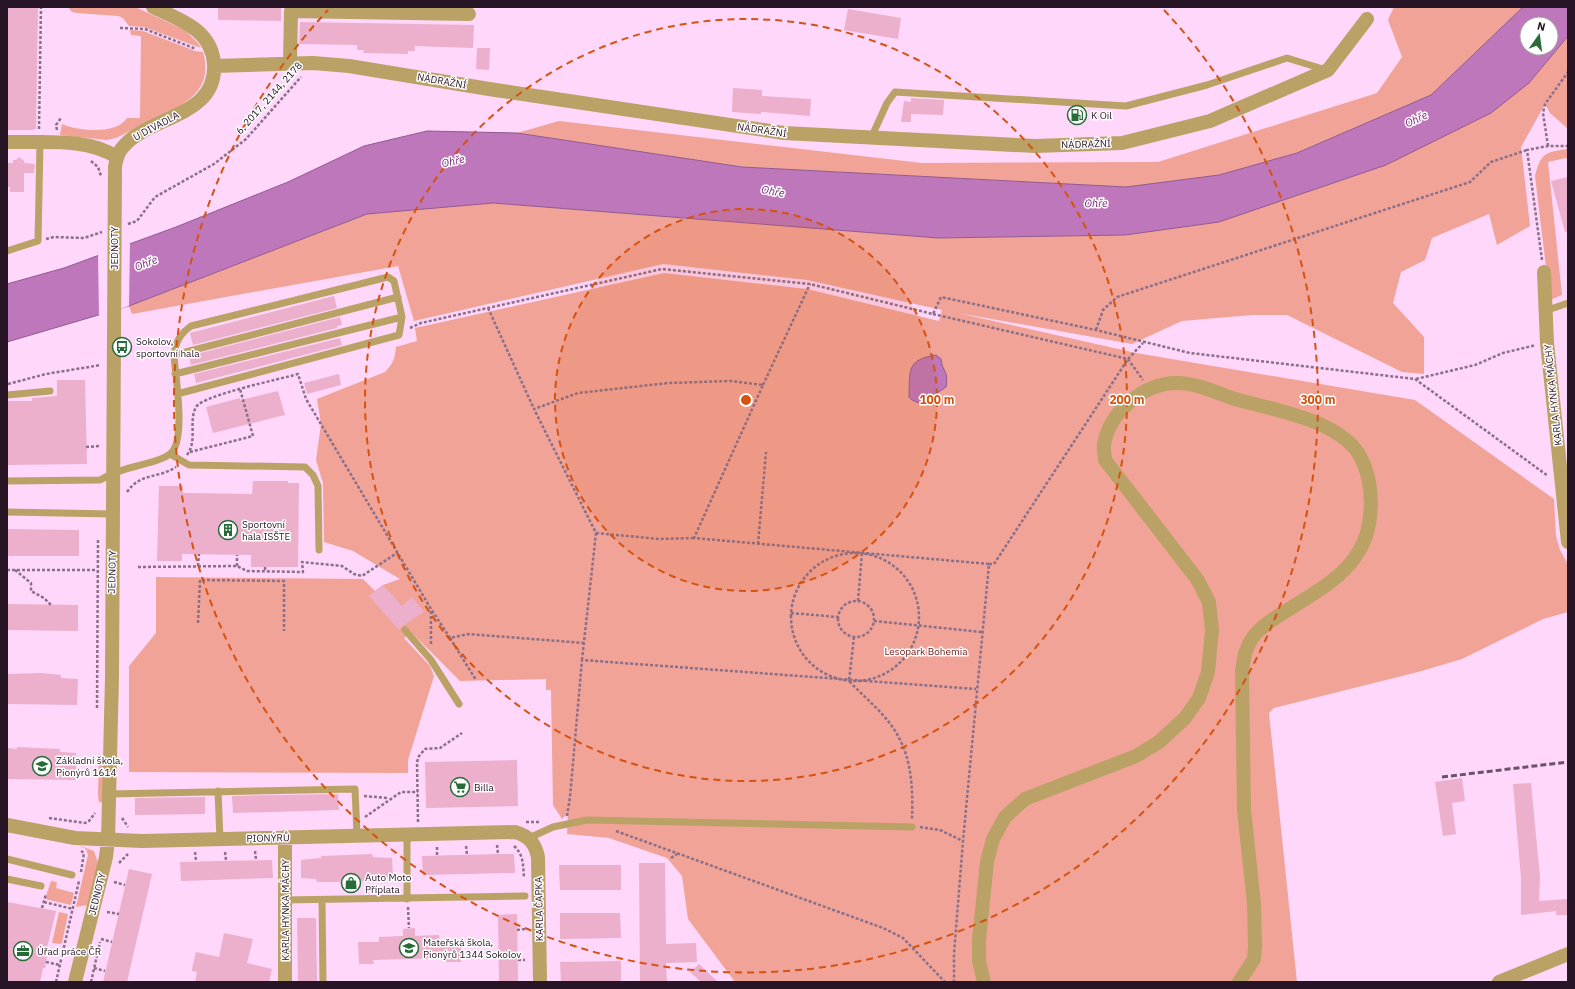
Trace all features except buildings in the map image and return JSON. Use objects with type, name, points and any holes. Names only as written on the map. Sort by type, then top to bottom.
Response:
[{"type":"street","points":[[153,7],[198,30],[211,47],[214,66]]},
{"type":"street","points":[[290,64],[291,9],[468,14]]},
{"type":"street","name":"NÁDRAŽNÍ","points":[[214,66],[313,63],[349,66],[489,89],[784,133],[872,136],[1035,146],[1122,143],[1210,121],[1328,70],[1367,19]]},
{"type":"street","name":"U DIVADLA","points":[[117,157],[122,148],[136,136],[197,104],[210,86],[214,66]]},
{"type":"street","points":[[7,142],[40,143],[57,137],[106,150],[117,157]]},
{"type":"street","name":"JEDNOTY","points":[[75,982],[106,857],[108,840],[112,677],[114,312],[118,221],[114,178],[117,157]]},
{"type":"street","name":"KARLA HYNKA MÁCHY","points":[[1544,272],[1547,343],[1568,542]]},
{"type":"street","points":[[984,982],[980,961],[979,940],[987,862],[993,839],[1005,817],[1025,799],[1136,756],[1160,742],[1185,718],[1199,698],[1208,672],[1212,630],[1208,602],[1196,579],[1148,513],[1119,480],[1105,460],[1103,446],[1107,434],[1119,414],[1129,403],[1149,389],[1162,384],[1178,383],[1198,386],[1308,419],[1350,444],[1362,459],[1372,502],[1370,526],[1364,543],[1353,562],[1321,589],[1271,620],[1254,636],[1246,648],[1242,684],[1244,810],[1254,904],[1255,946],[1254,959],[1239,982]]},
{"type":"street","name":"PIONÝRŮ","points":[[7,825],[75,838],[108,840],[285,837],[357,829],[407,835],[515,832],[529,838]]},
{"type":"street","name":"KARLA HYNKA MÁCHY","points":[[285,837],[284,900],[286,982]]},
{"type":"street","name":"KARLA ČAPKA","points":[[529,838],[536,847],[538,857],[540,982]]},
{"type":"street","points":[[1499,982],[1568,954]]},
{"type":"lane","points":[[872,136],[887,103],[895,92],[1126,106],[1207,85],[1286,58],[1328,70]]},
{"type":"lane","points":[[7,251],[38,241],[40,143]]},
{"type":"lane","points":[[7,481],[100,480],[113,473],[159,460],[170,454],[176,446],[178,432],[174,355],[175,345],[181,334],[191,326],[388,277],[394,281],[402,317],[400,335],[177,394]]},
{"type":"lane","points":[[174,355],[398,297]]},
{"type":"lane","points":[[1545,311],[1568,303]]},
{"type":"lane","points":[[175,374],[402,317]]},
{"type":"lane","points":[[7,395],[50,392]]},
{"type":"lane","points":[[170,454],[189,465],[306,467],[313,475],[318,486],[319,550]]},
{"type":"lane","points":[[7,512],[113,514]]},
{"type":"lane","points":[[405,630],[431,660],[459,704]]},
{"type":"lane","points":[[109,794],[355,789],[357,829]]},
{"type":"lane","points":[[218,791],[220,839]]},
{"type":"lane","points":[[529,838],[553,827],[586,820],[912,827]]},
{"type":"lane","points":[[407,835],[407,899]]},
{"type":"lane","points":[[7,859],[72,875]]},
{"type":"lane","points":[[7,879],[41,886]]},
{"type":"lane","points":[[284,900],[322,901],[525,896]]},
{"type":"lane","points":[[322,901],[323,982]]},
{"type":"path","points":[[42,7],[39,129],[45,130]]},
{"type":"path","points":[[120,28],[145,29],[198,50],[211,47]]},
{"type":"path","name":"6, 2017, 2144, 2178","points":[[118,221],[136,221],[155,197],[214,164],[246,139],[313,63]]},
{"type":"path","points":[[1548,146],[1543,113],[1545,104],[1568,72]]},
{"type":"path","points":[[57,137],[56,125],[61,118]]},
{"type":"path","points":[[51,130],[57,137]]},
{"type":"path","points":[[1096,330],[1103,310],[1117,297],[1470,182],[1491,162],[1527,150],[1548,146],[1568,146]]},
{"type":"path","points":[[1527,150],[1544,272]]},
{"type":"path","points":[[89,159],[98,167],[101,179]]},
{"type":"path","points":[[38,241],[54,236],[84,238],[106,231]]},
{"type":"path","points":[[400,335],[414,325],[662,269],[810,284],[1128,359],[1149,389]]},
{"type":"path","points":[[694,538],[810,284]]},
{"type":"path","points":[[934,314],[942,297],[1096,330],[1190,353],[1415,379],[1475,365],[1503,353],[1547,343]]},
{"type":"path","points":[[488,308],[534,409],[596,533],[582,660],[568,812]]},
{"type":"path","points":[[596,533],[659,539],[694,538],[994,564],[1128,359],[1144,342]]},
{"type":"path","points":[[7,385],[46,374],[102,365]]},
{"type":"path","points":[[124,497],[132,484],[144,477],[168,472],[183,461],[189,452],[193,441],[194,412],[197,405],[212,397],[298,374],[306,399],[397,553],[476,680]]},
{"type":"path","points":[[1415,379],[1562,486]]},
{"type":"path","points":[[534,409],[578,393],[668,383],[731,381],[763,385]]},
{"type":"path","points":[[189,452],[253,436],[240,389]]},
{"type":"path","points":[[86,447],[100,446]]},
{"type":"path","points":[[758,544],[766,452]]},
{"type":"path","points":[[138,567],[237,566],[247,571],[303,572],[302,562],[342,566],[354,574],[362,576],[397,553]]},
{"type":"path","points":[[858,601],[862,553]]},
{"type":"path","points":[[862,553],[878,557],[888,562],[905,576],[914,591],[918,606],[919,625],[915,639],[907,654],[896,666],[877,677],[866,680],[849,681],[830,676],[813,666],[800,651],[792,633],[791,613],[795,593],[806,575],[822,562],[841,554],[862,553]]},
{"type":"path","points":[[198,566],[199,554]]},
{"type":"path","points":[[237,555],[237,566]]},
{"type":"path","points":[[954,982],[954,954],[963,840],[976,689],[989,564]]},
{"type":"path","points":[[265,567],[266,571]]},
{"type":"path","points":[[7,570],[98,570]]},
{"type":"path","points":[[15,570],[31,583],[32,591],[44,598],[51,605]]},
{"type":"path","points":[[198,624],[200,580],[284,581],[284,631]]},
{"type":"path","points":[[858,601],[868,605],[874,620],[869,631],[860,636],[854,637],[844,632],[838,623],[838,617],[839,612],[846,603],[858,601]]},
{"type":"path","points":[[431,609],[431,660]]},
{"type":"path","points":[[791,613],[838,617]]},
{"type":"path","points":[[874,620],[982,632]]},
{"type":"path","points":[[450,638],[468,634],[584,643]]},
{"type":"path","points":[[854,637],[849,681],[898,735],[904,750],[910,776],[912,827],[940,830],[963,840]]},
{"type":"path","points":[[582,660],[849,681],[976,689]]},
{"type":"path","points":[[418,824],[417,762],[419,756],[425,749],[440,748],[462,733]]},
{"type":"path","points":[[357,829],[389,798],[401,792],[418,792]]},
{"type":"path","points":[[355,795],[389,798]]},
{"type":"path","points":[[47,818],[85,823],[95,814],[96,807]]},
{"type":"path","points":[[120,814],[126,825],[131,828]]},
{"type":"path","points":[[614,830],[883,928],[904,938],[945,982]]},
{"type":"path","points":[[497,845],[498,854]]},
{"type":"path","points":[[513,845],[520,851],[523,859],[525,896]]},
{"type":"path","points":[[437,846],[437,856]]},
{"type":"path","points":[[466,846],[467,855]]},
{"type":"path","points":[[74,848],[84,853],[81,873]]},
{"type":"path","points":[[255,851],[256,859]]},
{"type":"path","points":[[195,852],[196,861]]},
{"type":"path","points":[[225,852],[226,860]]},
{"type":"path","points":[[118,864],[126,855],[134,854]]},
{"type":"path","points":[[671,858],[677,854]]},
{"type":"path","points":[[112,890],[115,876]]},
{"type":"path","points":[[56,982],[79,880]]},
{"type":"path","points":[[114,882],[125,885]]},
{"type":"path","points":[[407,899],[409,928]]},
{"type":"path","points":[[44,902],[73,909]]},
{"type":"path","points":[[106,918],[109,904]]},
{"type":"path","points":[[107,912],[119,914]]},
{"type":"path","points":[[525,922],[525,937]]},
{"type":"path","points":[[517,930],[525,929]]},
{"type":"path","points":[[91,982],[102,932]]},
{"type":"path","points":[[101,938],[112,942]]},
{"type":"path","points":[[525,952],[525,967]]},
{"type":"path","points":[[518,960],[525,960]]},
{"type":"path","points":[[46,962],[60,965]]},
{"type":"path","points":[[94,968],[106,971]]},
{"type":"green space","points":[[68,7],[135,7],[185,30],[201,48],[144,27],[129,26],[123,18],[118,16],[77,13],[72,12]]},
{"type":"green space","points":[[1394,7],[1523,7],[1431,95],[1297,153],[1219,175],[1126,187],[742,167],[517,133],[559,121],[922,163],[1158,162],[1377,93],[1402,57],[1388,20]]},
{"type":"green space","points":[[130,30],[143,31],[195,51],[203,52],[205,66],[204,78],[199,88],[192,97],[183,104],[116,138],[107,140],[60,135],[62,124],[87,130],[96,130],[115,127],[127,118],[140,118],[141,36],[131,35]]},
{"type":"green space","name":"Lesopark Bohemia","points":[[1568,36],[1568,129],[1550,113],[1545,104],[1521,147],[1530,226],[1497,245],[1489,214],[1432,238],[1425,260],[1401,272],[1393,303],[1424,337],[1424,374],[1402,372],[1287,315],[1252,315],[1182,321],[1132,344],[958,313],[1136,353],[1415,400],[1554,499],[1556,536],[1560,550],[1568,564],[1568,612],[1543,619],[1462,659],[1418,672],[1274,708],[1269,713],[1297,982],[735,982],[688,919],[682,876],[667,858],[609,838],[567,834],[568,813],[562,819],[553,805],[551,690],[546,690],[546,679],[460,681],[411,632],[404,638],[430,666],[434,676],[408,760],[408,773],[129,772],[129,666],[156,633],[156,577],[363,579],[375,591],[383,585],[400,579],[353,551],[324,542],[323,483],[316,460],[321,424],[317,399],[385,372],[393,361],[396,347],[417,341],[415,328],[664,273],[807,289],[939,321],[942,310],[807,280],[663,264],[414,321],[398,266],[132,314],[129,306],[367,214],[491,203],[938,238],[1125,235],[1529,83],[1551,56],[1559,56],[1559,47]]},
{"type":"green space","points":[[1568,149],[1568,159],[1566,158],[1548,162],[1562,295],[1550,300],[1535,176],[1539,162],[1545,155],[1554,151]]},
{"type":"green space","points":[[99,754],[105,757],[104,803],[99,802],[98,796]]},
{"type":"green space","points":[[78,845],[94,851],[98,863],[87,905],[76,907],[88,855],[86,849]]},
{"type":"green space","points":[[51,881],[57,882],[56,888],[74,893],[71,905],[45,899]]},
{"type":"green space","points":[[59,912],[68,914],[62,943],[60,944],[52,943]]},
{"type":"water","name":"Ohře","points":[[1523,7],[1568,7],[1568,36],[1559,47],[1559,16],[1519,16],[1519,56],[1551,56],[1529,83],[1491,113],[1386,165],[1219,222],[1125,235],[938,238],[493,203],[367,214],[129,306],[7,342],[7,284],[64,268],[176,227],[288,182],[364,146],[427,131],[517,133],[742,167],[1126,187],[1219,175],[1297,153],[1431,95]]},
{"type":"water","points":[[936,355],[941,359],[947,377],[946,387],[921,404],[909,397],[910,373],[915,363],[919,360]]},
{"type":"pier","points":[[130,243],[129,306],[99,317],[98,254]]},
{"type":"railway","points":[[1442,777],[1568,762]]},
{"type":"place","name":"K Oil","points":[[1077,115]]},
{"type":"place","name":"Sokolov, sportovní hala","points":[[122,347]]},
{"type":"place","name":"Sportovní hala ISŠTE","points":[[228,530]]},
{"type":"place","name":"Základní škola, Pionýrů 1614","points":[[42,766]]},
{"type":"place","name":"Billa","points":[[460,787]]},
{"type":"place","name":"Auto Moto Příplata","points":[[351,883]]},
{"type":"place","name":"Mateřská škola, Pionýrů 1344 Sokolov","points":[[409,948]]},
{"type":"place","name":"Úřad práce ČR","points":[[23,951]]}]
